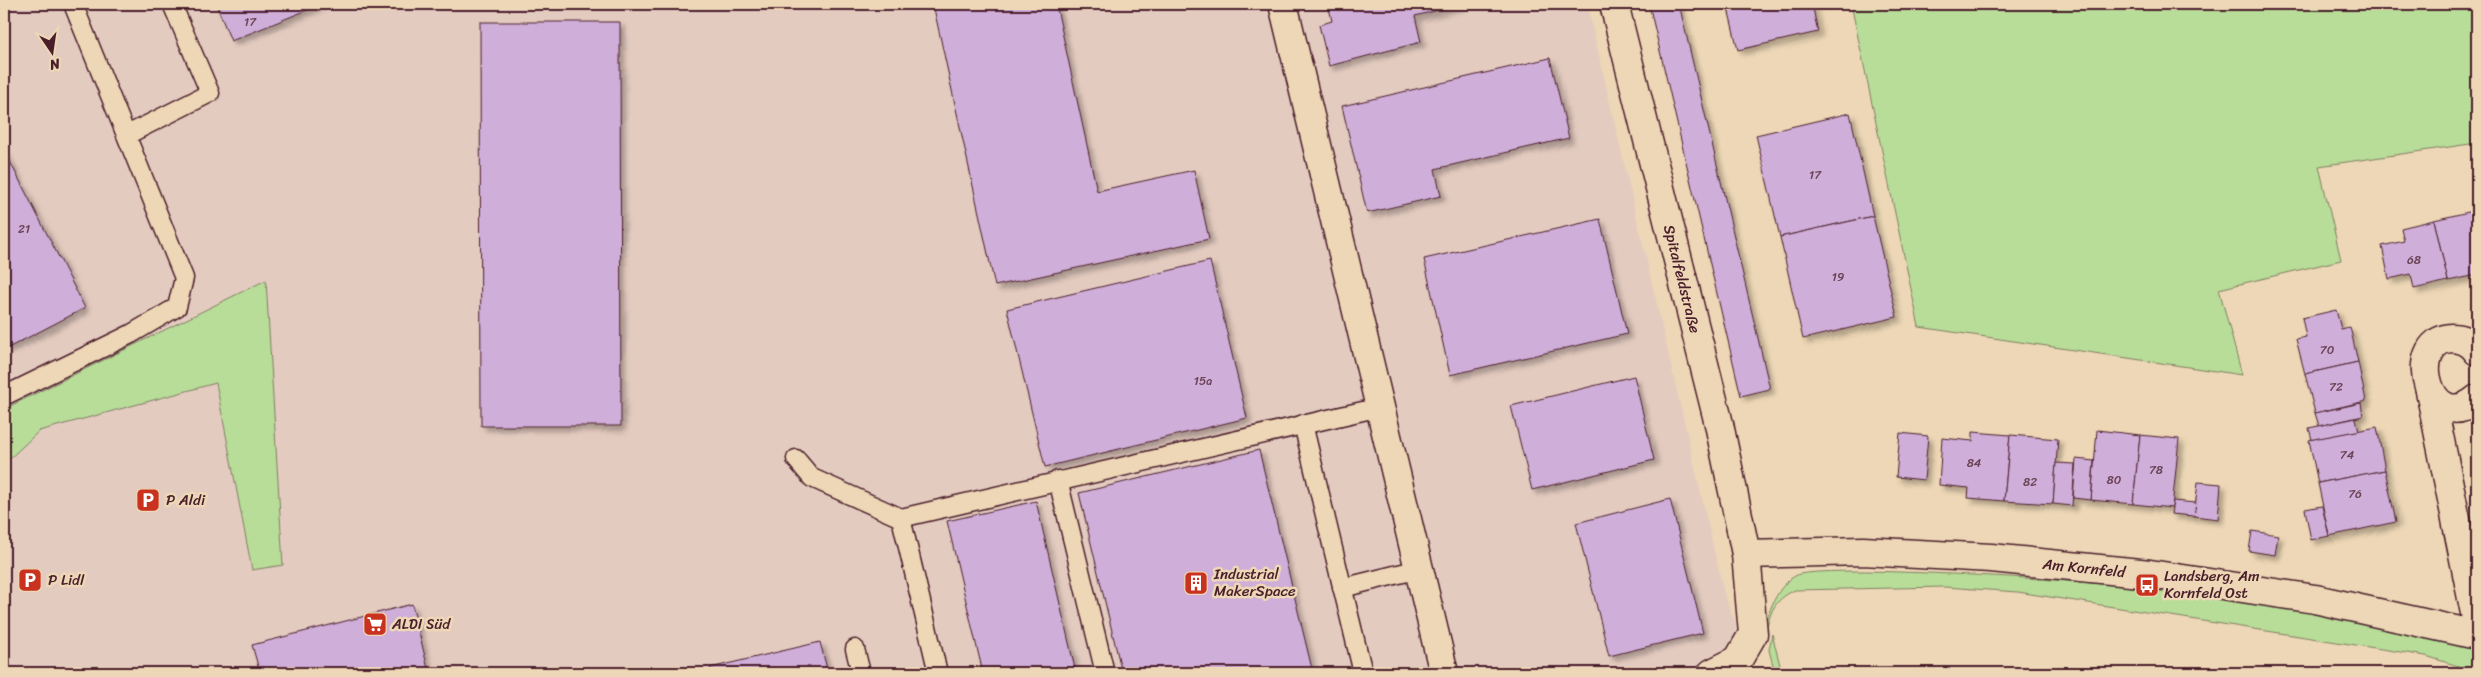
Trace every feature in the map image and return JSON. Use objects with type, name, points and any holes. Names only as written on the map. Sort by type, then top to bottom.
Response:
[{"type":"street","points":[[1283,4],[1444,673]]},
{"type":"street","name":"Spitalfeldstraße","points":[[1614,4],[1718,424],[1746,554],[1753,634],[1738,660],[1712,673]]},
{"type":"street","points":[[2477,351],[2466,341],[2457,338],[2447,338],[2438,342],[2431,349],[2426,358],[2425,368],[2477,623]]},
{"type":"street","points":[[2430,391],[2435,400],[2443,406],[2452,408],[2462,408],[2477,400]]},
{"type":"street","name":"Am Kornfeld","points":[[1746,554],[1863,551],[1991,558],[2150,574],[2315,598],[2477,635]]},
{"type":"lane","points":[[4,396],[131,334],[177,308],[184,278],[73,4]]},
{"type":"lane","points":[[127,135],[210,93],[172,4]]},
{"type":"lane","points":[[796,459],[812,478],[901,518],[1058,480],[1380,407]]},
{"type":"lane","points":[[1303,424],[1363,673]]},
{"type":"lane","points":[[1058,480],[1105,673]]},
{"type":"lane","points":[[901,518],[938,673]]},
{"type":"lane","points":[[1342,588],[1419,569]]},
{"type":"lane","points":[[855,649],[861,673]]},
{"type":"shaded area","points":[[4,4],[1587,4],[1724,593],[1753,673],[4,673]]},
{"type":"green space","points":[[1851,4],[2477,4],[2477,143],[2319,166],[2341,260],[2219,289],[2242,375],[1919,327]]},
{"type":"green space","points":[[266,280],[283,565],[252,570],[216,383],[39,431],[4,464],[4,409]]},
{"type":"green space","points":[[1867,571],[1979,575],[2146,588],[2311,612],[2353,620],[2477,650],[2477,672],[2426,656],[2018,592],[1945,587],[1795,590],[1781,598],[1777,603],[1771,614],[1765,635],[1762,633],[1774,600],[1784,585],[1797,575],[1820,572]]},
{"type":"green space","points":[[1772,634],[1782,673],[1775,673],[1769,650]]},
{"type":"building","points":[[216,4],[322,4],[231,41]]},
{"type":"building","points":[[933,4],[1056,4],[1097,191],[1194,170],[1209,239],[995,286]]},
{"type":"building","points":[[1328,4],[1463,4],[1415,16],[1421,42],[1329,66],[1319,25],[1332,21]]},
{"type":"building","points":[[1649,4],[1679,4],[1770,389],[1741,396]]},
{"type":"building","points":[[1727,4],[1812,4],[1818,32],[1738,50]]},
{"type":"building","points":[[480,22],[620,22],[621,426],[481,426]]},
{"type":"building","points":[[1550,58],[1569,138],[1435,169],[1441,196],[1367,213],[1342,106]]},
{"type":"building","points":[[1850,113],[1873,216],[1780,237],[1756,135]]},
{"type":"building","points":[[4,150],[85,308],[4,350]]},
{"type":"building","points":[[2477,210],[2477,275],[2448,281],[2434,220]]},
{"type":"building","points":[[1873,216],[1897,317],[1803,339],[1780,237]]},
{"type":"building","points":[[1600,219],[1627,334],[1450,375],[1424,259]]},
{"type":"building","points":[[2434,220],[2448,281],[2414,289],[2411,274],[2389,279],[2382,246],[2404,241],[2401,228]]},
{"type":"building","points":[[1210,261],[1247,418],[1045,467],[1007,309]]},
{"type":"building","points":[[2336,310],[2341,329],[2350,327],[2358,362],[2305,374],[2296,339],[2306,337],[2302,318]]},
{"type":"building","points":[[2358,362],[2366,401],[2315,413],[2305,374]]},
{"type":"building","points":[[1634,376],[1654,460],[1532,490],[1511,406]]},
{"type":"building","points":[[2361,403],[2363,416],[2319,426],[2315,413]]},
{"type":"building","points":[[2356,418],[2359,431],[2312,440],[2309,428]]},
{"type":"building","points":[[2377,427],[2385,470],[2318,483],[2309,440]]},
{"type":"building","points":[[2097,430],[2140,435],[2133,504],[2091,500]]},
{"type":"building","points":[[1973,432],[2010,435],[2004,501],[1968,498],[1969,488],[1939,485],[1942,438],[1973,441]]},
{"type":"building","points":[[1900,433],[1928,436],[1924,480],[1896,477]]},
{"type":"building","points":[[2010,435],[2058,439],[2053,504],[2004,501]]},
{"type":"building","points":[[2140,435],[2179,439],[2172,508],[2133,504]]},
{"type":"building","name":"Industrial MakerSpace","points":[[1259,450],[1313,673],[1122,673],[1079,493]]},
{"type":"building","points":[[2076,459],[2094,461],[2091,500],[2073,498]]},
{"type":"building","points":[[2056,463],[2075,464],[2072,506],[2053,504]]},
{"type":"building","points":[[2385,470],[2396,522],[2329,536],[2318,483]]},
{"type":"building","points":[[2198,482],[2221,484],[2218,519],[2194,516]]},
{"type":"building","points":[[1670,499],[1703,633],[1609,656],[1576,523]]},
{"type":"building","points":[[1036,501],[1076,673],[983,673],[947,521]]},
{"type":"building","points":[[2173,501],[2196,503],[2194,516],[2171,514]]},
{"type":"building","points":[[2322,506],[2329,536],[2311,540],[2305,509]]},
{"type":"building","points":[[2252,531],[2278,535],[2275,555],[2249,551]]},
{"type":"building","name":"ALDI Süd","points":[[412,604],[429,673],[260,673],[252,645]]},
{"type":"building","points":[[820,642],[828,673],[712,673],[710,668]]},
{"type":"place","name":"P Aldi","points":[[148,500]]},
{"type":"place","name":"P Lidl","points":[[30,580]]},
{"type":"place","name":"Industrial MakerSpace","points":[[1196,583]]},
{"type":"place","name":"Landsberg, Am Kornfeld Ost","points":[[2147,585]]},
{"type":"place","name":"ALDI Süd","points":[[375,624]]}]
